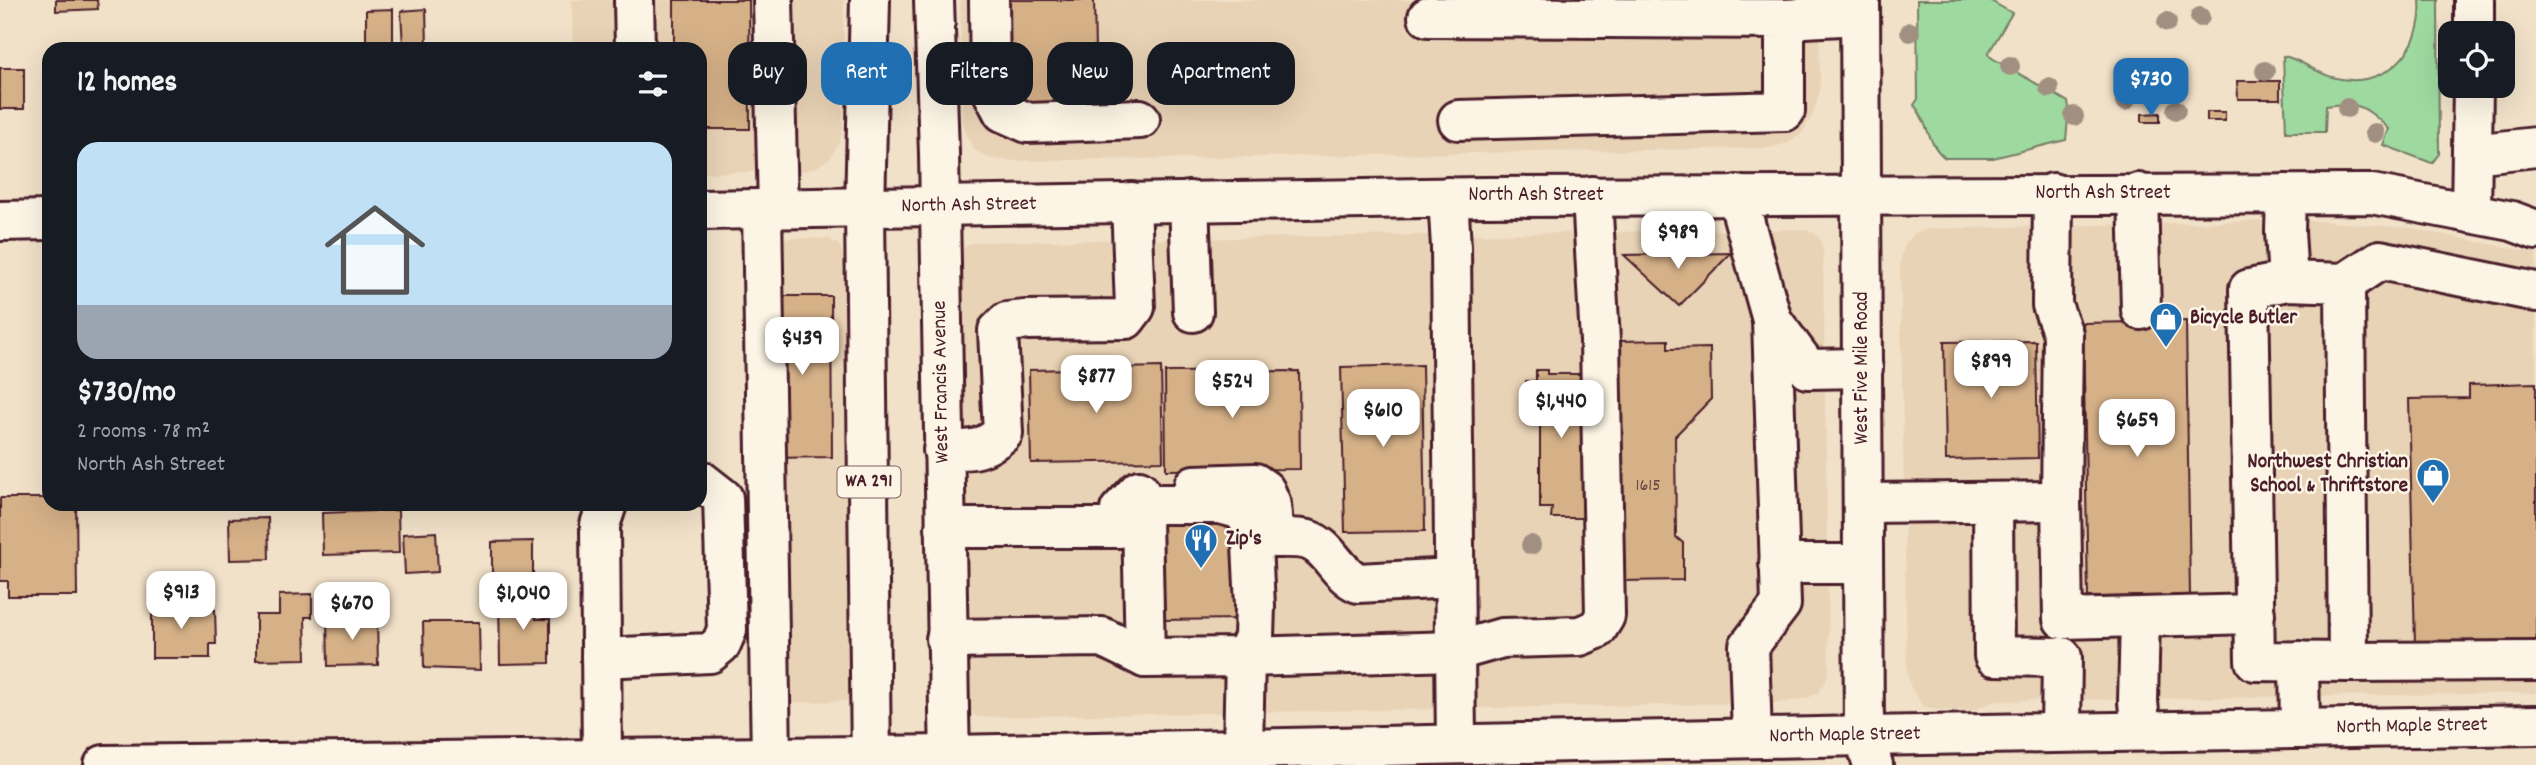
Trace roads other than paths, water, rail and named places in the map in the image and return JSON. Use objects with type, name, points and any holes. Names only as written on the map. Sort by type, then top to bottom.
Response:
[{"type":"main road","points":[[634,0],[635,42]]},
{"type":"main road","points":[[771,757],[770,209],[773,0]]},
{"type":"main road","name":"WA 291","points":[[870,0],[865,208],[871,761]]},
{"type":"main road","name":"West Francis Avenue","points":[[934,0],[950,760]]},
{"type":"main road","points":[[989,0],[990,87],[1003,112],[1028,123],[1140,119]]},
{"type":"main road","points":[[2474,0],[2474,21]]},
{"type":"main road","points":[[1428,17],[1785,19],[1860,8]]},
{"type":"main road","name":"West Five Mile Road","points":[[1860,8],[1863,564],[1868,750]]},
{"type":"main road","points":[[1458,120],[1785,111],[1785,19]]},
{"type":"main road","points":[[2471,213],[2473,98]]},
{"type":"main road","points":[[2472,154],[2536,146]]},
{"type":"main road","points":[[2138,193],[2141,310]]},
{"type":"main road","points":[[2053,194],[2052,305],[2063,334],[2061,732]]},
{"type":"main road","points":[[2286,194],[2288,281]]},
{"type":"main road","name":"North Ash Street","points":[[707,210],[1448,197],[2372,194],[2512,221],[2536,230]]},
{"type":"main road","points":[[1737,195],[1772,320],[1779,564],[1780,604],[1749,646],[1752,738]]},
{"type":"main road","points":[[946,639],[1102,637],[1145,658],[1245,657],[1455,651],[1502,638],[1580,636],[1597,629],[1605,616],[1600,341],[1592,196]]},
{"type":"main road","points":[[1448,197],[1451,247],[1456,744]]},
{"type":"main road","points":[[1189,201],[1193,312]]},
{"type":"main road","points":[[943,450],[971,450],[988,446],[1003,433],[999,331],[1007,323],[1025,320],[1126,319],[1135,307],[1132,202]]},
{"type":"main road","points":[[0,221],[42,220]]},
{"type":"main road","points":[[2536,292],[2381,260],[2345,283],[2288,281],[2249,289],[2255,661],[2536,661]]},
{"type":"main road","points":[[2345,283],[2348,662]]},
{"type":"main road","points":[[1772,320],[1808,369],[1863,368]]},
{"type":"main road","points":[[945,528],[1120,528],[1120,510],[1142,486],[1255,483],[1265,490],[1271,504],[1274,538],[1309,540],[1327,552],[1345,577],[1358,583],[1454,578]]},
{"type":"main road","points":[[601,658],[710,653],[721,644],[727,630],[723,498],[707,486]]},
{"type":"main road","points":[[1863,503],[2061,501]]},
{"type":"main road","points":[[1993,502],[1994,656],[2062,657]]},
{"type":"main road","points":[[1145,658],[1142,518],[1147,509],[1157,504],[1220,504],[1242,510],[1251,523],[1254,627],[1254,637],[1245,657],[1243,749]]},
{"type":"main road","points":[[602,759],[600,525],[605,511]]},
{"type":"main road","points":[[1779,564],[1863,564]]},
{"type":"main road","points":[[2063,619],[2255,614]]},
{"type":"main road","points":[[2140,618],[2138,702],[2141,731]]},
{"type":"main road","points":[[2298,661],[2300,729]]},
{"type":"main road","name":"North Maple Street","points":[[104,765],[771,757],[871,761],[950,760],[1243,749],[1752,738],[1868,750],[2061,732],[2536,725]]},
{"type":"place","name":"Bicycle Butler","points":[[2166,349]]},
{"type":"place","name":"Northwest Christian School & Thriftstore","points":[[2433,505]]},
{"type":"place","name":"Zip's","points":[[1201,570]]}]
